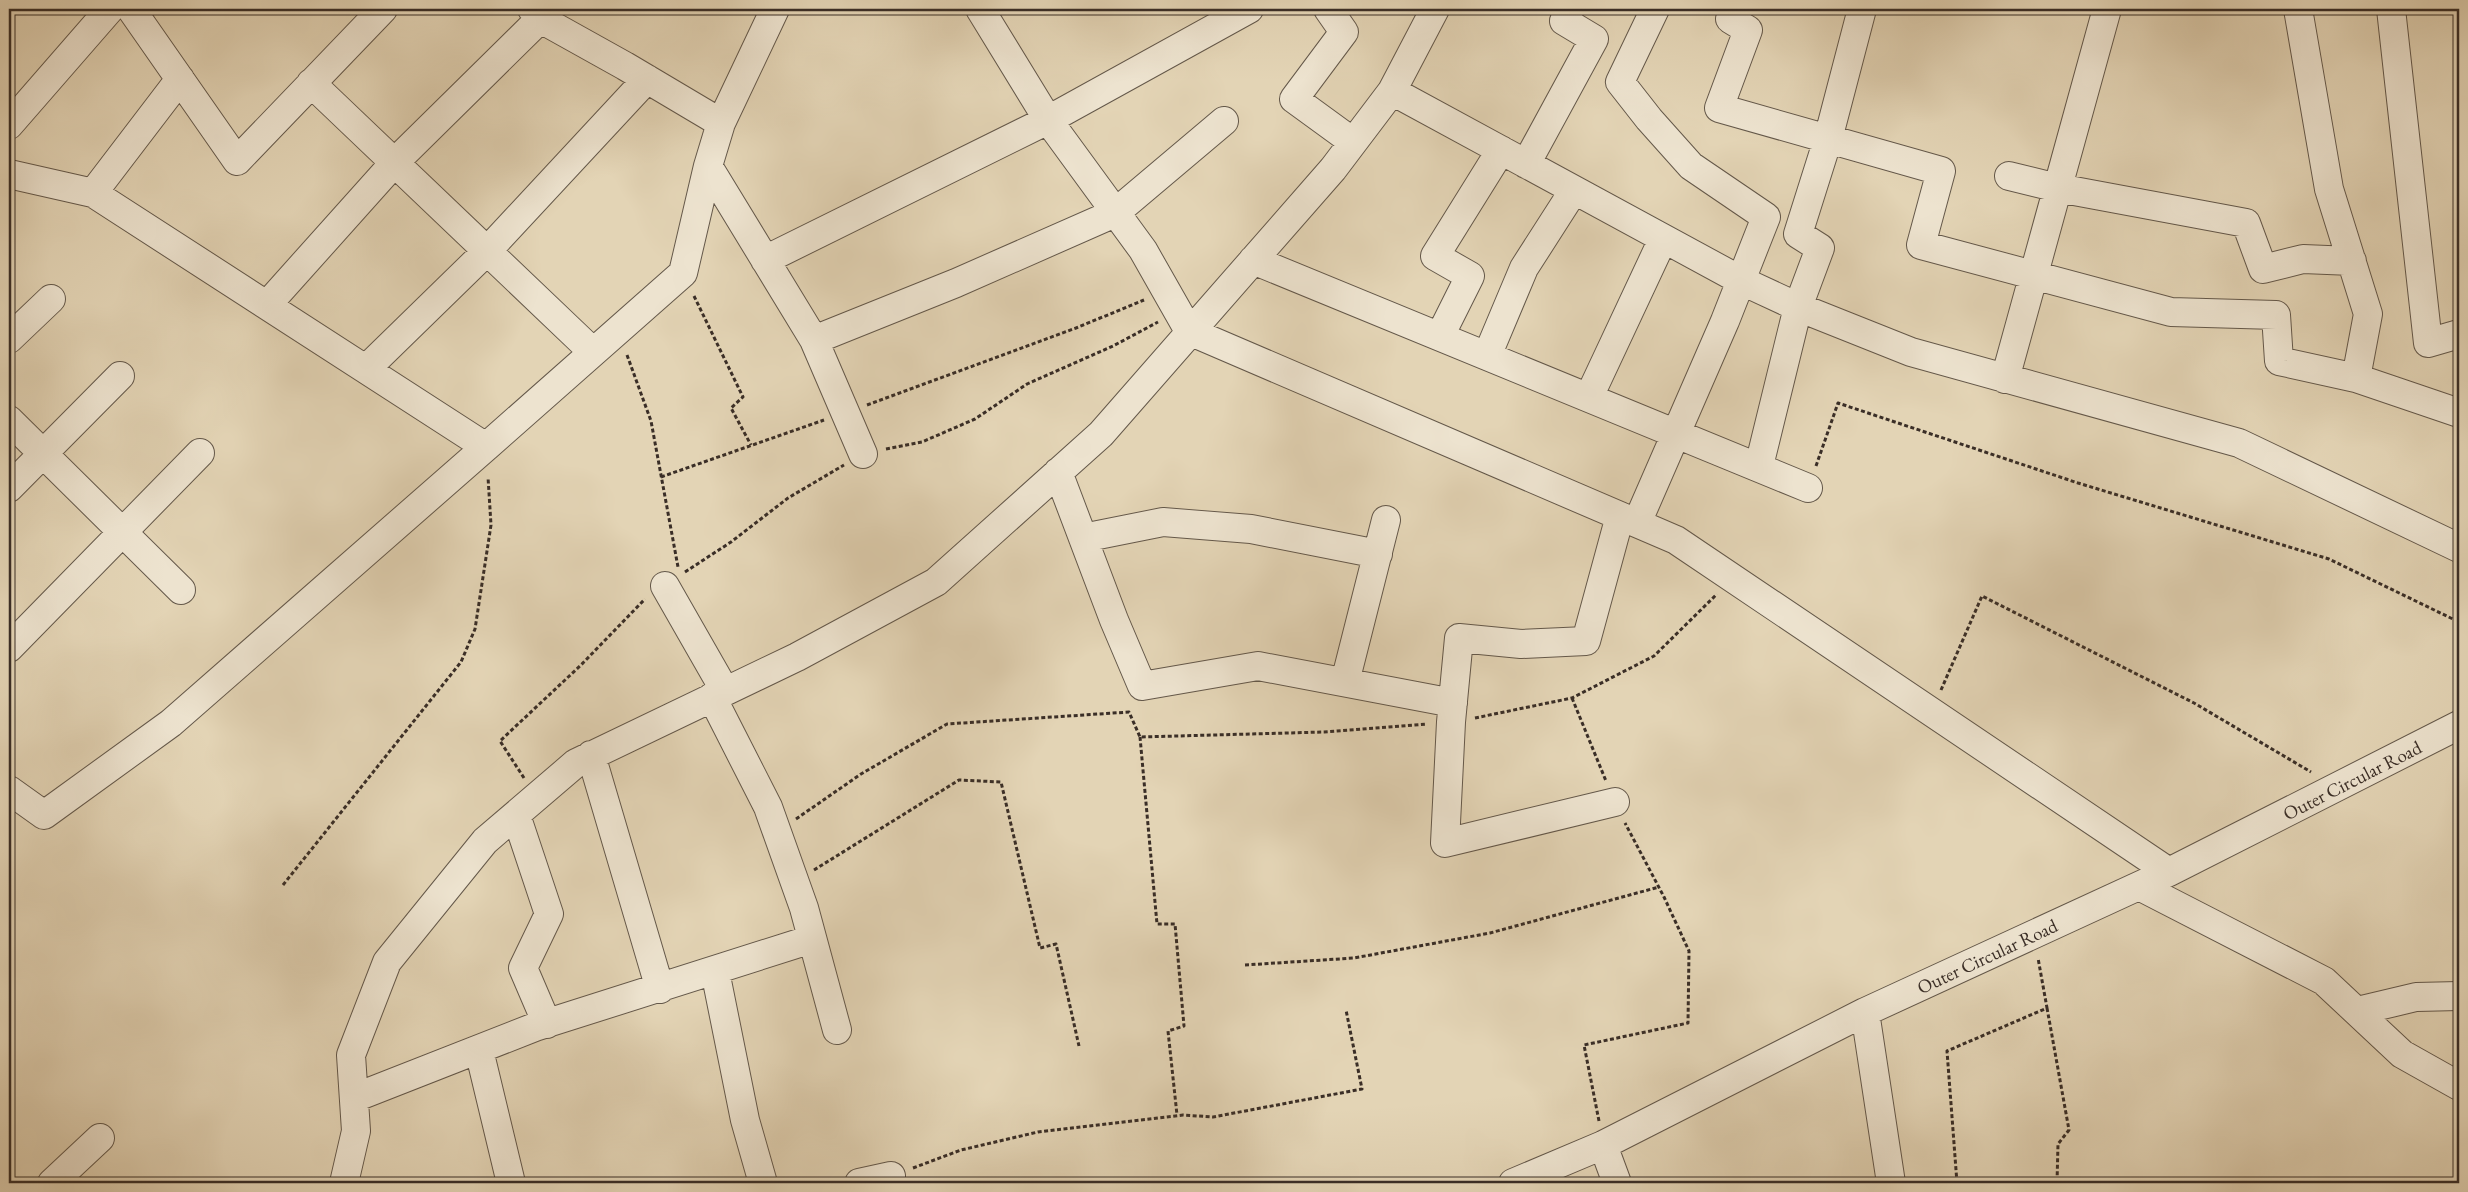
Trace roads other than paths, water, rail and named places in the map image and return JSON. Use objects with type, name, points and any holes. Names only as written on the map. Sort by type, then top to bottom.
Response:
[{"type":"street","points":[[9,124],[110,9]]},
{"type":"street","points":[[131,9],[236,161],[383,9]]},
{"type":"street","points":[[9,790],[44,815],[171,723],[683,273],[708,166],[721,123],[775,9]]},
{"type":"street","points":[[980,9],[1048,120],[1143,250],[1177,311],[1676,540],[2169,872]]},
{"type":"street","points":[[765,260],[1048,120],[1249,9]]},
{"type":"street","points":[[1328,9],[1344,32],[1294,99],[1353,142]]},
{"type":"street","points":[[344,1183],[356,1131],[351,1054],[387,962],[485,842],[576,763],[797,657],[936,582],[1101,434],[1177,311],[1253,260],[1333,168],[1392,91],[1435,9]]},
{"type":"street","points":[[1526,164],[1594,39],[1564,21],[1570,9]]},
{"type":"street","points":[[1615,802],[1445,842],[1452,713],[1459,638],[1521,644],[1586,641],[1629,519],[1678,434],[1742,281],[1766,217],[1692,166],[1649,119],[1620,82],[1655,9]]},
{"type":"street","points":[[1733,9],[1730,19],[1748,30],[1720,108],[1941,171],[1921,245],[2171,312],[2276,315],[2278,360],[2356,378],[2459,413]]},
{"type":"street","points":[[1759,466],[1798,307],[1820,248],[1798,234],[1828,139],[1862,9]]},
{"type":"street","points":[[2005,379],[2107,9]]},
{"type":"street","points":[[2298,9],[2330,188],[2368,314],[2356,378]]},
{"type":"street","points":[[2391,9],[2428,343],[2459,334]]},
{"type":"street","points":[[267,305],[395,162],[537,13],[721,123]]},
{"type":"street","points":[[366,369],[488,250],[647,79]]},
{"type":"street","points":[[93,193],[180,80]]},
{"type":"street","points":[[311,83],[593,352]]},
{"type":"street","points":[[1392,91],[1742,281],[1798,307],[1911,352],[2239,443],[2459,548]]},
{"type":"street","points":[[814,340],[956,283],[1115,212],[1224,121]]},
{"type":"street","points":[[1440,336],[1470,276],[1435,256],[1501,150]]},
{"type":"street","points":[[708,166],[814,340],[863,454]]},
{"type":"street","points":[[9,174],[93,193],[486,447]]},
{"type":"street","points":[[2009,176],[2058,188],[2246,223],[2263,269],[2303,259],[2352,261]]},
{"type":"street","points":[[1488,356],[1524,268],[1574,190]]},
{"type":"street","points":[[1589,397],[1664,239]]},
{"type":"street","points":[[1253,260],[1759,466],[1808,488]]},
{"type":"street","points":[[9,339],[51,299]]},
{"type":"street","points":[[9,488],[120,376]]},
{"type":"street","points":[[9,420],[181,590]]},
{"type":"street","points":[[9,648],[200,454]]},
{"type":"street","points":[[1058,472],[1114,620],[1142,686],[1258,666],[1344,682],[1452,713]]},
{"type":"street","points":[[1344,682],[1386,520]]},
{"type":"street","points":[[1083,538],[1163,522],[1251,529],[1378,554]]},
{"type":"street","points":[[665,586],[719,694],[768,807],[795,882],[837,1030]]},
{"type":"street","name":"Outer Circular Road","points":[[1514,1183],[1603,1145],[1864,1012],[2169,872],[2459,726]]},
{"type":"street","points":[[591,755],[660,989]]},
{"type":"street","points":[[516,815],[549,914],[523,968],[547,1024]]},
{"type":"street","points":[[2139,886],[2324,980],[2402,1054],[2459,1086]]},
{"type":"street","points":[[354,1098],[547,1024],[812,939]]},
{"type":"street","points":[[715,970],[745,1120],[763,1183]]},
{"type":"street","points":[[2357,1011],[2416,997],[2459,996]]},
{"type":"street","points":[[1864,1012],[1891,1183]]},
{"type":"street","points":[[479,1050],[511,1183]]},
{"type":"street","points":[[52,1183],[100,1138]]},
{"type":"street","points":[[1603,1145],[1617,1183]]},
{"type":"street","points":[[859,1183],[892,1176]]}]
